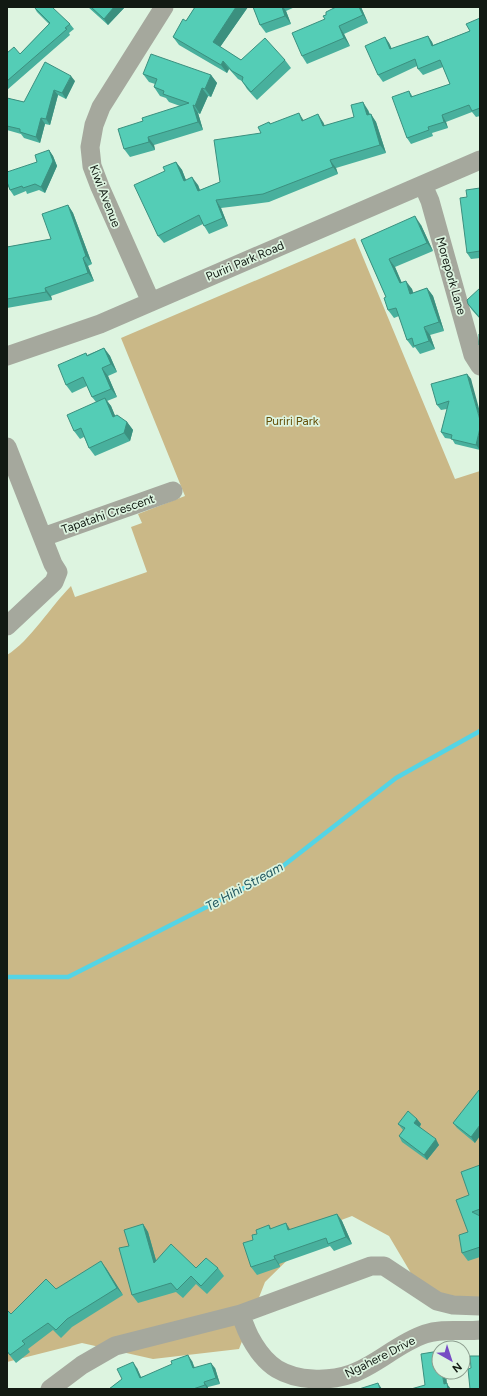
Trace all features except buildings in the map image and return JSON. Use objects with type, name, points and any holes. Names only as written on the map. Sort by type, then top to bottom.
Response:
[{"type":"street","name":"Kiwi Avenue","points":[[151,302],[100,187],[92,166],[90,147],[94,125],[100,107],[164,7]]},
{"type":"street","name":"Puriri Park Road","points":[[7,356],[100,324],[480,160]]},
{"type":"street","name":"Morepork Lane","points":[[423,185],[430,201],[473,355],[480,366]]},
{"type":"street","points":[[7,447],[53,564],[58,572],[54,582],[7,626]]},
{"type":"street","name":"Tapatahi Crescent","points":[[43,537],[173,491]]},
{"type":"street","points":[[50,1389],[82,1365],[115,1346],[241,1314],[371,1266],[384,1266],[437,1301],[453,1305],[480,1306]]},
{"type":"street","name":"Ngahere Drive","points":[[241,1314],[244,1326],[254,1343],[265,1358],[276,1368],[292,1376],[315,1379],[336,1379],[352,1374],[413,1339],[426,1334],[439,1331],[480,1330]]},
{"type":"green space","name":"Puriri Park","points":[[355,238],[455,479],[480,471],[480,1308],[418,1285],[389,1236],[352,1216],[320,1228],[265,1282],[239,1349],[153,1359],[82,1343],[7,1362],[7,655],[24,641],[71,586],[75,597],[147,572],[131,527],[142,523],[138,514],[185,496],[121,338]]},
{"type":"waterway","name":"Te Hihi Stream","points":[[7,977],[68,977],[274,873],[396,778],[480,731]]}]
